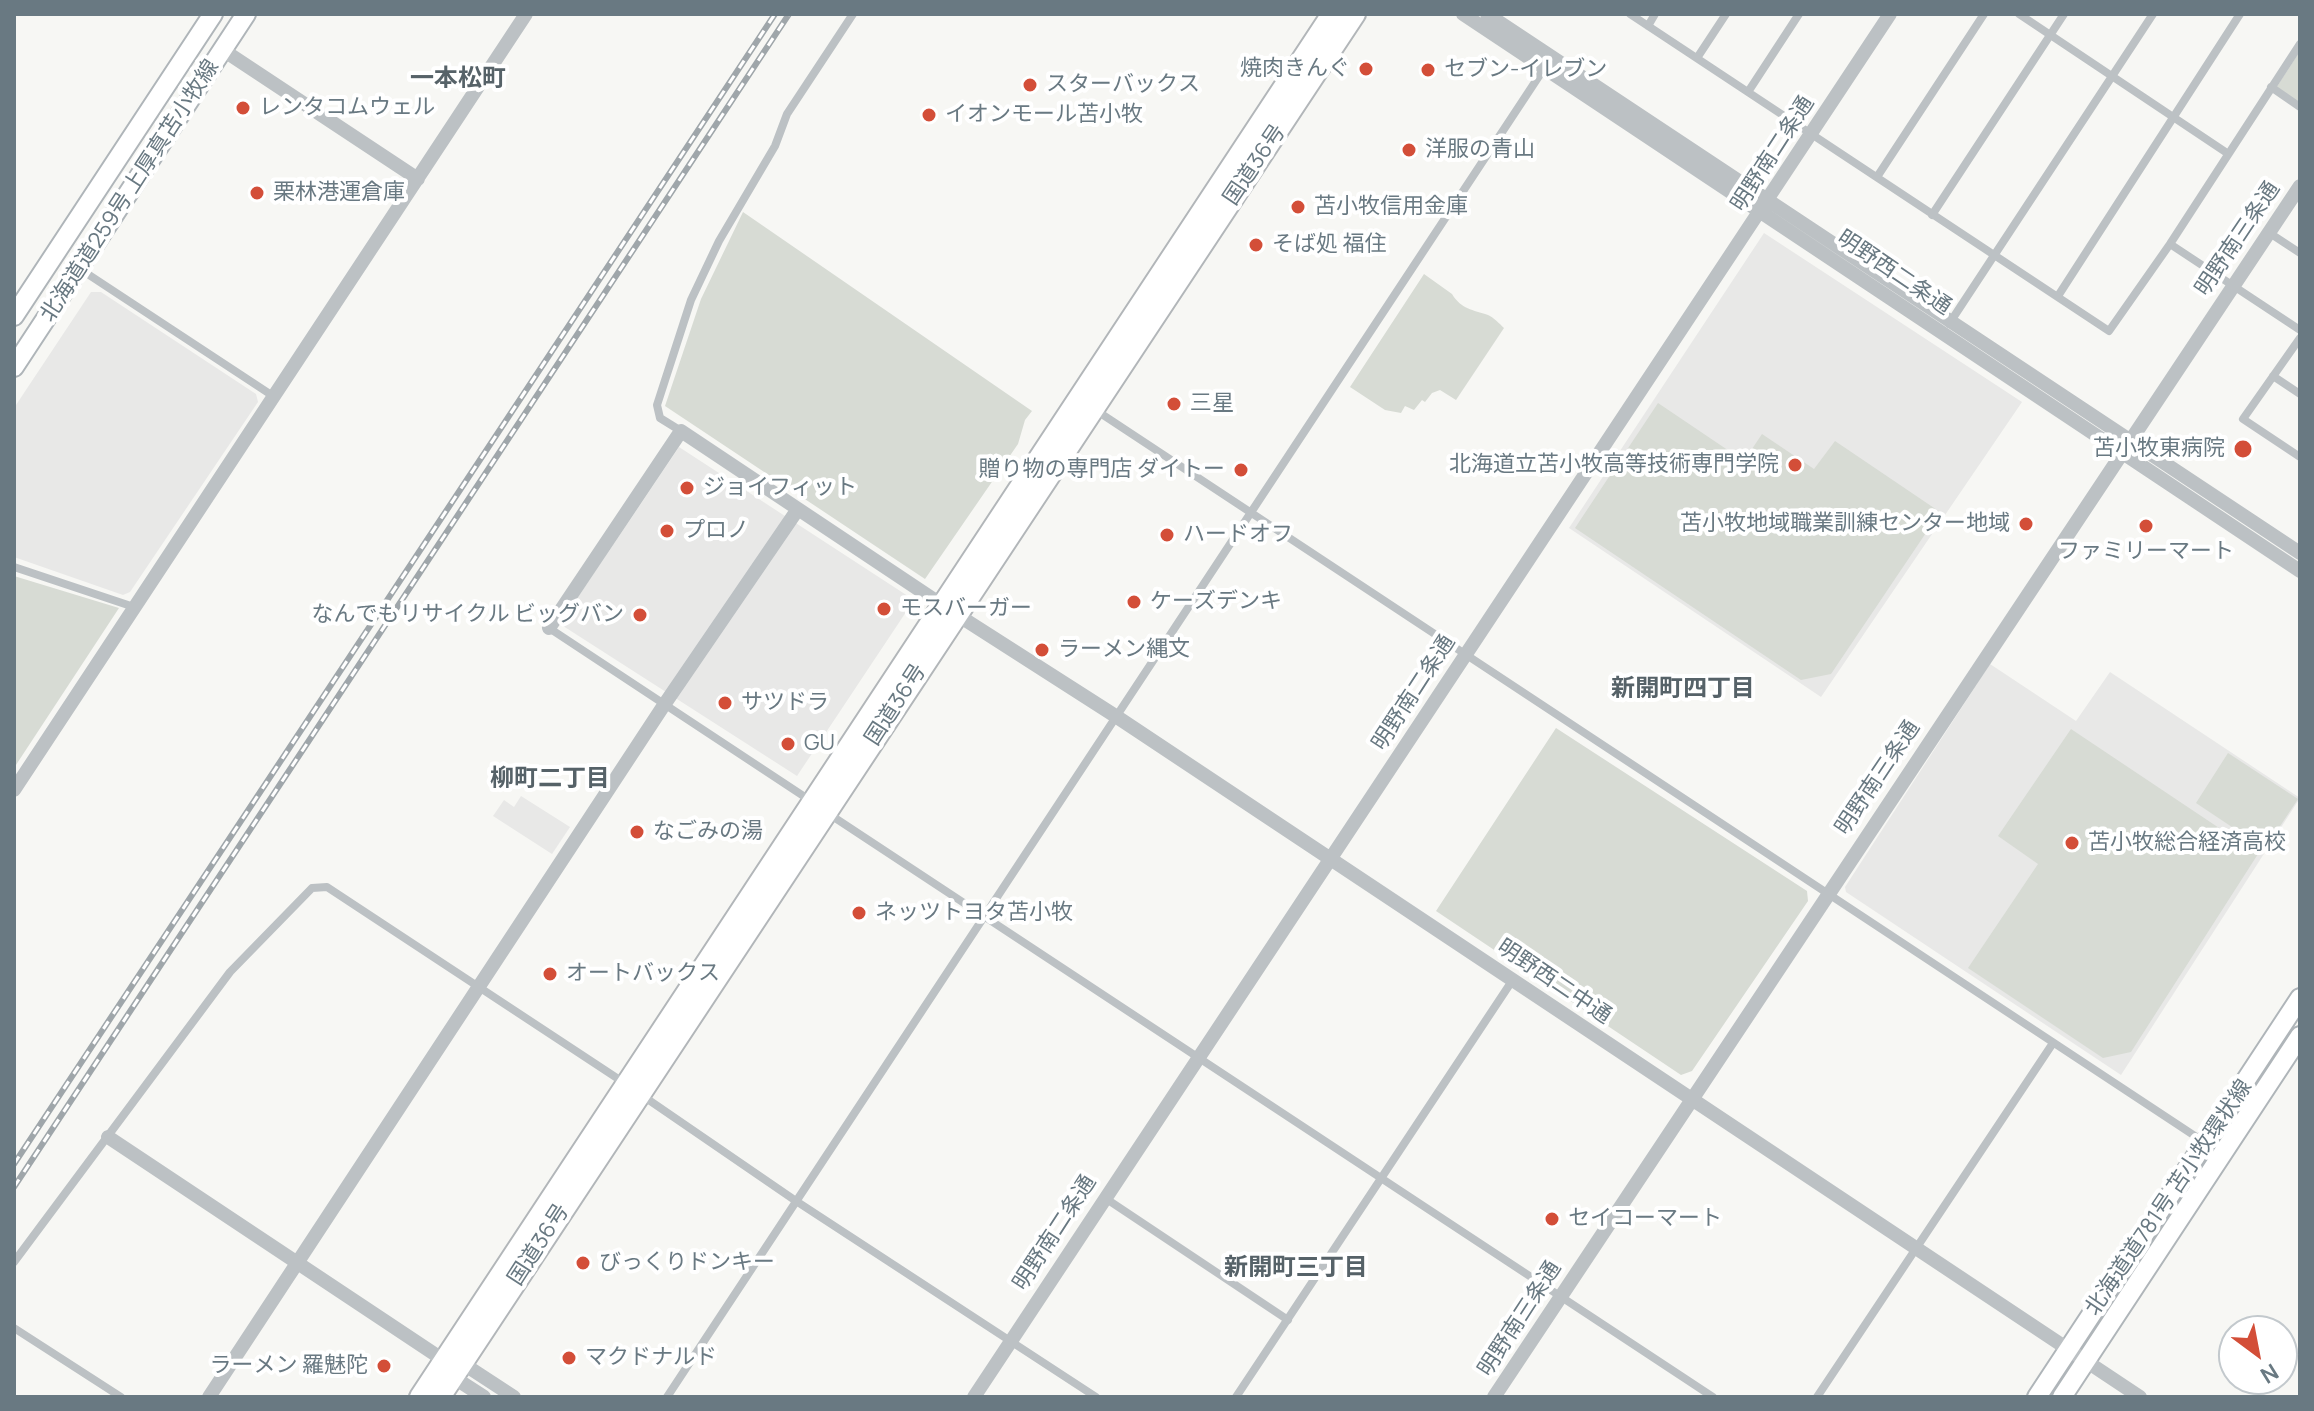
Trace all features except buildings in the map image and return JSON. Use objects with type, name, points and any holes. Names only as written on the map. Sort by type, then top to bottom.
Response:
[{"type":"highway","name":"国道36号","points":[[1087,404],[1332,14]]},
{"type":"highway","name":"国道36号","points":[[440,1397],[453,1367],[633,1089],[667,1020],[819,807],[1087,404],[1355,14]]},
{"type":"highway","name":"国道36号","points":[[420,1397],[453,1367]]},
{"type":"main road","name":"北海道道259号 上厚真苫小牧線","points":[[14,316],[213,14]]},
{"type":"main road","name":"北海道道259号 上厚真苫小牧線","points":[[14,367],[246,14]]},
{"type":"main road","name":"北海道道781号 苫小牧環状線","points":[[2037,1397],[2300,998]]},
{"type":"main road","name":"北海道道781号 苫小牧環状線","points":[[2062,1397],[2300,1036]]},
{"type":"street","points":[[14,790],[526,14]]},
{"type":"street","points":[[853,14],[787,114],[775,146],[719,241],[691,300],[657,405],[660,418],[681,431],[549,628],[1713,1397]]},
{"type":"street","name":"明野西二条通","points":[[1463,14],[1496,21],[1549,62],[2126,446],[2300,571]]},
{"type":"street","points":[[1630,14],[2109,331],[2170,244],[2300,44]]},
{"type":"street","points":[[1648,26],[1655,14]]},
{"type":"street","points":[[1697,58],[1726,14]]},
{"type":"street","points":[[1748,92],[1799,14]]},
{"type":"street","name":"明野南二条通","points":[[974,1397],[1890,14]]},
{"type":"street","points":[[1877,177],[1984,14]]},
{"type":"street","points":[[2019,14],[2227,153]]},
{"type":"street","points":[[1932,215],[2064,14]]},
{"type":"street","points":[[1948,326],[2153,14]]},
{"type":"street","points":[[2058,296],[2240,14]]},
{"type":"street","points":[[223,50],[418,179]]},
{"type":"street","points":[[667,1397],[1549,62]]},
{"type":"street","points":[[2271,87],[2300,107]]},
{"type":"street","name":"明野南三条通","points":[[1494,1397],[2300,186]]},
{"type":"street","points":[[2268,232],[2300,253]]},
{"type":"street","points":[[2170,244],[2300,330]]},
{"type":"street","points":[[79,268],[273,396]]},
{"type":"street","points":[[2300,338],[2243,419],[2300,457]]},
{"type":"street","points":[[2273,376],[2300,394]]},
{"type":"street","points":[[1087,404],[2222,1154]]},
{"type":"street","name":"明野西二中通","points":[[681,431],[1918,1247],[2140,1397]]},
{"type":"street","name":"明野西二条通","points":[[2126,446],[2300,553]]},
{"type":"street","points":[[209,1397],[664,705],[798,509]]},
{"type":"street","points":[[14,567],[134,607]]},
{"type":"street","points":[[14,1262],[230,972],[312,888],[327,887],[796,1201],[1096,1397]]},
{"type":"street","points":[[1236,1397],[1512,981]]},
{"type":"street","points":[[1817,1397],[2053,1043]]},
{"type":"street","points":[[108,1137],[453,1367],[514,1397]]},
{"type":"street","points":[[1104,1198],[1288,1320]]},
{"type":"street","points":[[14,1328],[121,1397]]},
{"type":"street","points":[[453,1367],[484,1397]]},
{"type":"shaded area","points":[[2300,51],[2300,104],[2276,88]]},
{"type":"shaded area","points":[[743,212],[1032,411],[1025,420],[1018,444],[925,579],[665,406],[701,299]]},
{"type":"shaded area","name":"北海道立苫小牧高等技術専門学院","points":[[1764,233],[2022,402],[1821,697],[1569,528]]},
{"type":"shaded area","points":[[1424,274],[1463,306],[1490,316],[1504,328],[1456,400],[1440,390],[1432,393],[1425,402],[1422,400],[1414,410],[1405,406],[1401,413],[1385,410],[1350,387]]},
{"type":"shaded area","points":[[91,292],[101,292],[256,394],[258,402],[130,592],[123,595],[14,557],[14,408]]},
{"type":"shaded area","points":[[1658,403],[1744,461],[1762,434],[1814,469],[1835,441],[1940,512],[1831,674],[1801,680],[1575,528]]},
{"type":"shaded area","points":[[679,447],[914,600],[797,776],[560,624]]},
{"type":"shaded area","points":[[14,576],[119,608],[14,768]]},
{"type":"shaded area","name":"苫小牧総合経済高校","points":[[1990,664],[2076,721],[2110,672],[2300,798],[2121,1075],[1846,892],[1845,887]]},
{"type":"shaded area","points":[[1556,728],[1807,891],[1808,901],[1692,1071],[1681,1075],[1436,911]]},
{"type":"shaded area","points":[[2071,729],[2258,854],[2131,1052],[2103,1058],[1968,968],[2038,864],[1998,836]]},
{"type":"shaded area","points":[[2228,753],[2298,799],[2265,849],[2196,803]]},
{"type":"shaded area","points":[[521,796],[570,827],[552,854],[493,816],[504,800],[514,807]]},
{"type":"railway","points":[[14,1164],[775,14]]},
{"type":"railway","points":[[14,1187],[789,14]]},
{"type":"place","name":"焼肉きんぐ","points":[[1366,69]]},
{"type":"place","name":"セブン-イレブン","points":[[1428,70]]},
{"type":"place","name":"スターバックス","points":[[1030,85]]},
{"type":"place","name":"レンタコムウェル","points":[[243,108]]},
{"type":"place","name":"イオンモール苫小牧","points":[[929,115]]},
{"type":"place","name":"洋服の青山","points":[[1409,150]]},
{"type":"place","name":"栗林港運倉庫","points":[[257,193]]},
{"type":"place","name":"苫小牧信用金庫","points":[[1298,207]]},
{"type":"place","name":"そば処 福住","points":[[1256,245]]},
{"type":"place","name":"三星","points":[[1174,404]]},
{"type":"place","name":"苫小牧東病院","points":[[2243,449]]},
{"type":"place","name":"北海道立苫小牧高等技術専門学院","points":[[1795,465]]},
{"type":"place","name":"贈り物の専門店 ダイトー","points":[[1241,470]]},
{"type":"place","name":"ジョイフィット","points":[[687,488]]},
{"type":"place","name":"苫小牧地域職業訓練センター地域","points":[[2026,524]]},
{"type":"place","name":"ファミリーマート","points":[[2146,526]]},
{"type":"place","name":"プロノ","points":[[667,531]]},
{"type":"place","name":"ハードオフ","points":[[1167,535]]},
{"type":"place","name":"ケーズデンキ","points":[[1134,602]]},
{"type":"place","name":"モスバーガー","points":[[884,609]]},
{"type":"place","name":"なんでもリサイクル ビッグバン","points":[[640,615]]},
{"type":"place","name":"ラーメン縄文","points":[[1042,650]]},
{"type":"place","name":"サツドラ","points":[[725,703]]},
{"type":"place","name":"GU","points":[[788,744]]},
{"type":"place","name":"なごみの湯","points":[[637,832]]},
{"type":"place","name":"苫小牧総合経済高校","points":[[2072,843]]},
{"type":"place","name":"ネッツトヨタ苫小牧","points":[[859,913]]},
{"type":"place","name":"オートバックス","points":[[550,974]]},
{"type":"place","name":"セイコーマート","points":[[1552,1219]]},
{"type":"place","name":"びっくりドンキー","points":[[583,1263]]},
{"type":"place","name":"マクドナルド","points":[[569,1358]]},
{"type":"place","name":"ラーメン 羅魅陀","points":[[384,1366]]},
{"type":"district","name":"一本松町","points":[[458,79]]},
{"type":"district","name":"新開町四丁目","points":[[1683,689]]},
{"type":"district","name":"柳町二丁目","points":[[550,779]]},
{"type":"district","name":"新開町三丁目","points":[[1296,1268]]}]
